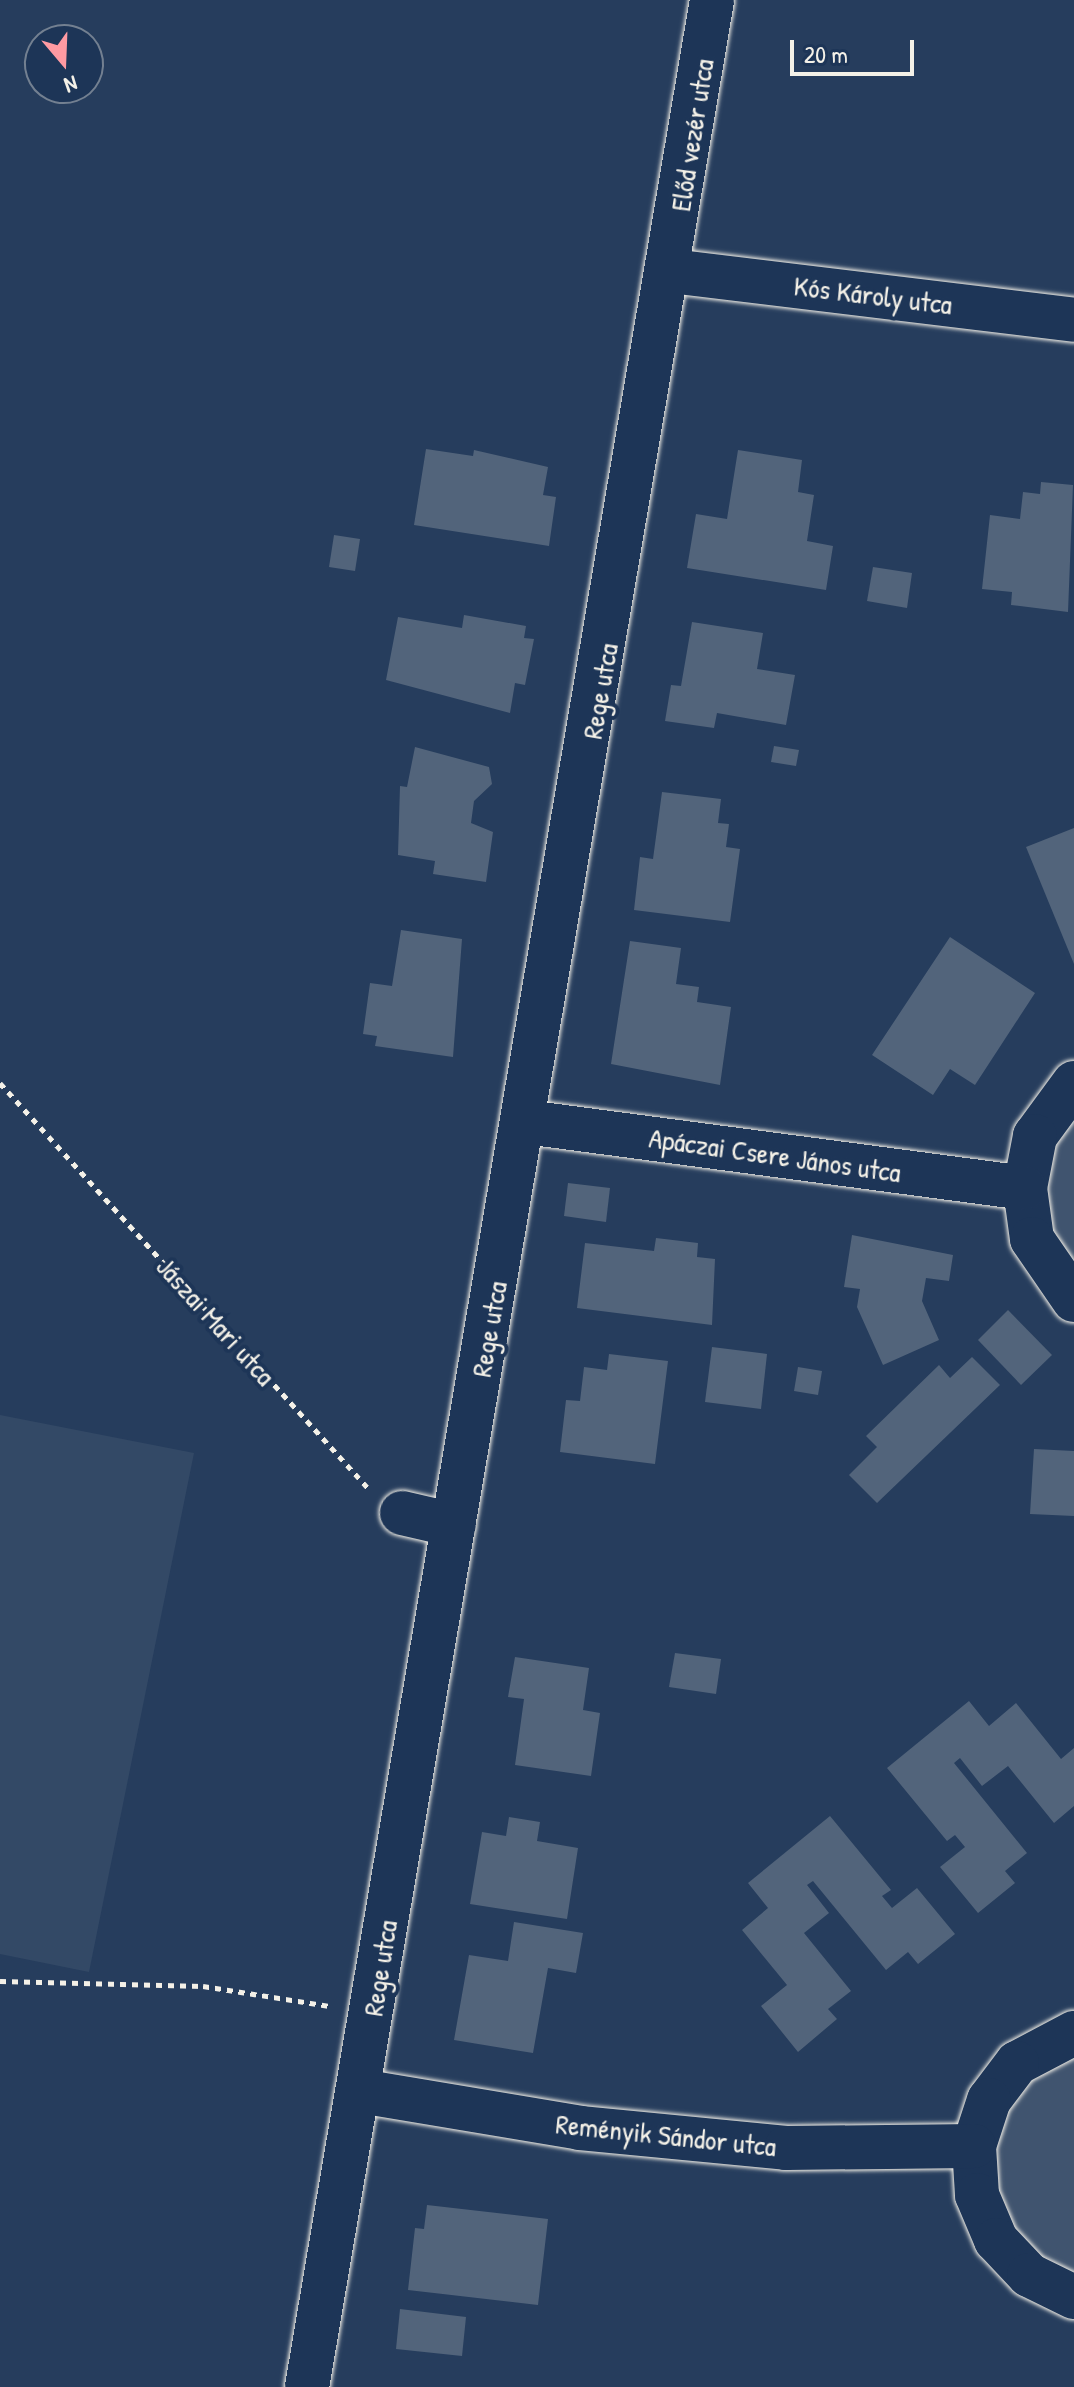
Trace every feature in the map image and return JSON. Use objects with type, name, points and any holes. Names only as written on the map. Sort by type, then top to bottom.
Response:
[{"type":"street","name":"Előd vezér utca","points":[[671,271],[712,0]]},
{"type":"street","name":"Kós Károly utca","points":[[671,271],[1074,320]]},
{"type":"street","name":"Rege utca","points":[[307,2387],[671,271]]},
{"type":"street","points":[[1074,1083],[1035,1136],[1025,1188],[1032,1239],[1074,1300]]},
{"type":"street","name":"Apáczai Csere János utca","points":[[526,1122],[1025,1188]]},
{"type":"street","points":[[402,1513],[454,1525]]},
{"type":"street","points":[[1074,2033],[1017,2063],[989,2100],[974,2146],[977,2195],[996,2240],[1029,2275],[1074,2297]]},
{"type":"street","name":"Reményik Sándor utca","points":[[360,2091],[580,2128],[770,2146],[974,2146]]},
{"type":"path","name":"Jászai Mari utca","points":[[0,1083],[379,1501],[402,1513]]},
{"type":"path","points":[[0,1981],[203,1986],[372,2013]]},
{"type":"shaded area","points":[[1074,1108],[1074,1273],[1044,1211],[1045,1170]]},
{"type":"shaded area","points":[[0,1415],[194,1453],[89,1972],[0,1954]]},
{"type":"shaded area","points":[[1074,2051],[1074,2275],[1033,2252],[1008,2220],[995,2183],[995,2143],[1008,2105],[1033,2073]]},
{"type":"building","points":[[426,449],[473,456],[474,450],[548,467],[543,495],[556,497],[549,546],[414,525]]},
{"type":"building","points":[[738,450],[802,460],[798,492],[814,495],[807,541],[833,546],[826,590],[687,568],[696,514],[727,519]]},
{"type":"building","points":[[1041,482],[1073,485],[1068,612],[1011,605],[1012,592],[982,589],[990,515],[1020,519],[1023,492],[1040,494]]},
{"type":"building","points":[[334,535],[360,539],[355,571],[329,567]]},
{"type":"building","points":[[873,567],[912,573],[907,608],[867,601]]},
{"type":"building","points":[[464,615],[526,626],[524,638],[534,639],[525,685],[515,683],[510,713],[386,680],[398,617],[462,628]]},
{"type":"building","points":[[692,622],[763,633],[757,669],[795,675],[786,725],[717,713],[714,728],[665,721],[671,685],[681,686]]},
{"type":"building","points":[[774,746],[799,750],[796,766],[771,762]]},
{"type":"building","points":[[415,747],[489,767],[492,784],[474,801],[471,823],[493,832],[486,882],[433,874],[435,861],[398,855],[400,786],[407,787]]},
{"type":"building","points":[[662,792],[721,799],[718,823],[729,824],[726,847],[740,849],[730,922],[634,910],[640,857],[653,859]]},
{"type":"building","points":[[1074,828],[1074,964],[1026,847]]},
{"type":"building","points":[[401,930],[462,939],[453,1057],[375,1046],[377,1036],[363,1034],[370,983],[392,986]]},
{"type":"building","points":[[950,937],[1035,993],[975,1085],[950,1069],[933,1095],[872,1055]]},
{"type":"building","points":[[630,941],[681,948],[676,984],[699,987],[697,1002],[731,1007],[720,1085],[611,1064]]},
{"type":"building","points":[[568,1183],[610,1188],[606,1222],[564,1216]]},
{"type":"building","points":[[852,1235],[953,1255],[949,1281],[926,1278],[922,1301],[939,1340],[883,1365],[857,1307],[860,1289],[844,1287]]},
{"type":"building","points":[[656,1238],[698,1243],[697,1257],[715,1259],[712,1325],[577,1308],[585,1243],[654,1251]]},
{"type":"building","points":[[1008,1310],[1052,1355],[1021,1385],[978,1340]]},
{"type":"building","points":[[712,1347],[767,1354],[761,1409],[705,1402]]},
{"type":"building","points":[[609,1354],[668,1361],[655,1464],[560,1452],[566,1400],[580,1401],[584,1367],[607,1370]]},
{"type":"building","points":[[972,1357],[1000,1385],[877,1503],[849,1475],[877,1447],[866,1436],[939,1365],[950,1378]]},
{"type":"building","points":[[798,1367],[822,1371],[818,1395],[794,1391]]},
{"type":"building","points":[[1034,1449],[1074,1451],[1074,1516],[1030,1514]]},
{"type":"building","points":[[675,1653],[721,1659],[716,1694],[669,1687]]},
{"type":"building","points":[[515,1657],[589,1668],[583,1710],[600,1713],[591,1776],[515,1765],[524,1699],[508,1697]]},
{"type":"building","points":[[969,1701],[989,1726],[1016,1703],[1061,1759],[1074,1748],[1074,1806],[1054,1823],[1008,1766],[982,1786],[960,1758],[954,1763],[1027,1853],[1005,1871],[1015,1883],[978,1913],[940,1867],[965,1847],[955,1835],[947,1841],[887,1768]]},
{"type":"building","points":[[830,1816],[891,1890],[882,1896],[892,1908],[917,1888],[955,1934],[918,1964],[908,1952],[886,1970],[813,1881],[807,1885],[829,1913],[804,1933],[851,1991],[828,2009],[837,2019],[798,2052],[761,2006],[787,1985],[742,1930],[768,1908],[748,1883]]},
{"type":"building","points":[[509,1817],[540,1822],[537,1841],[578,1848],[567,1919],[470,1904],[482,1832],[506,1836]]},
{"type":"building","points":[[514,1922],[583,1933],[576,1973],[548,1968],[533,2053],[454,2040],[469,1955],[508,1961]]},
{"type":"building","points":[[427,2205],[548,2219],[538,2305],[408,2290],[415,2228],[424,2229]]},
{"type":"building","points":[[400,2309],[466,2317],[462,2356],[396,2349]]}]
